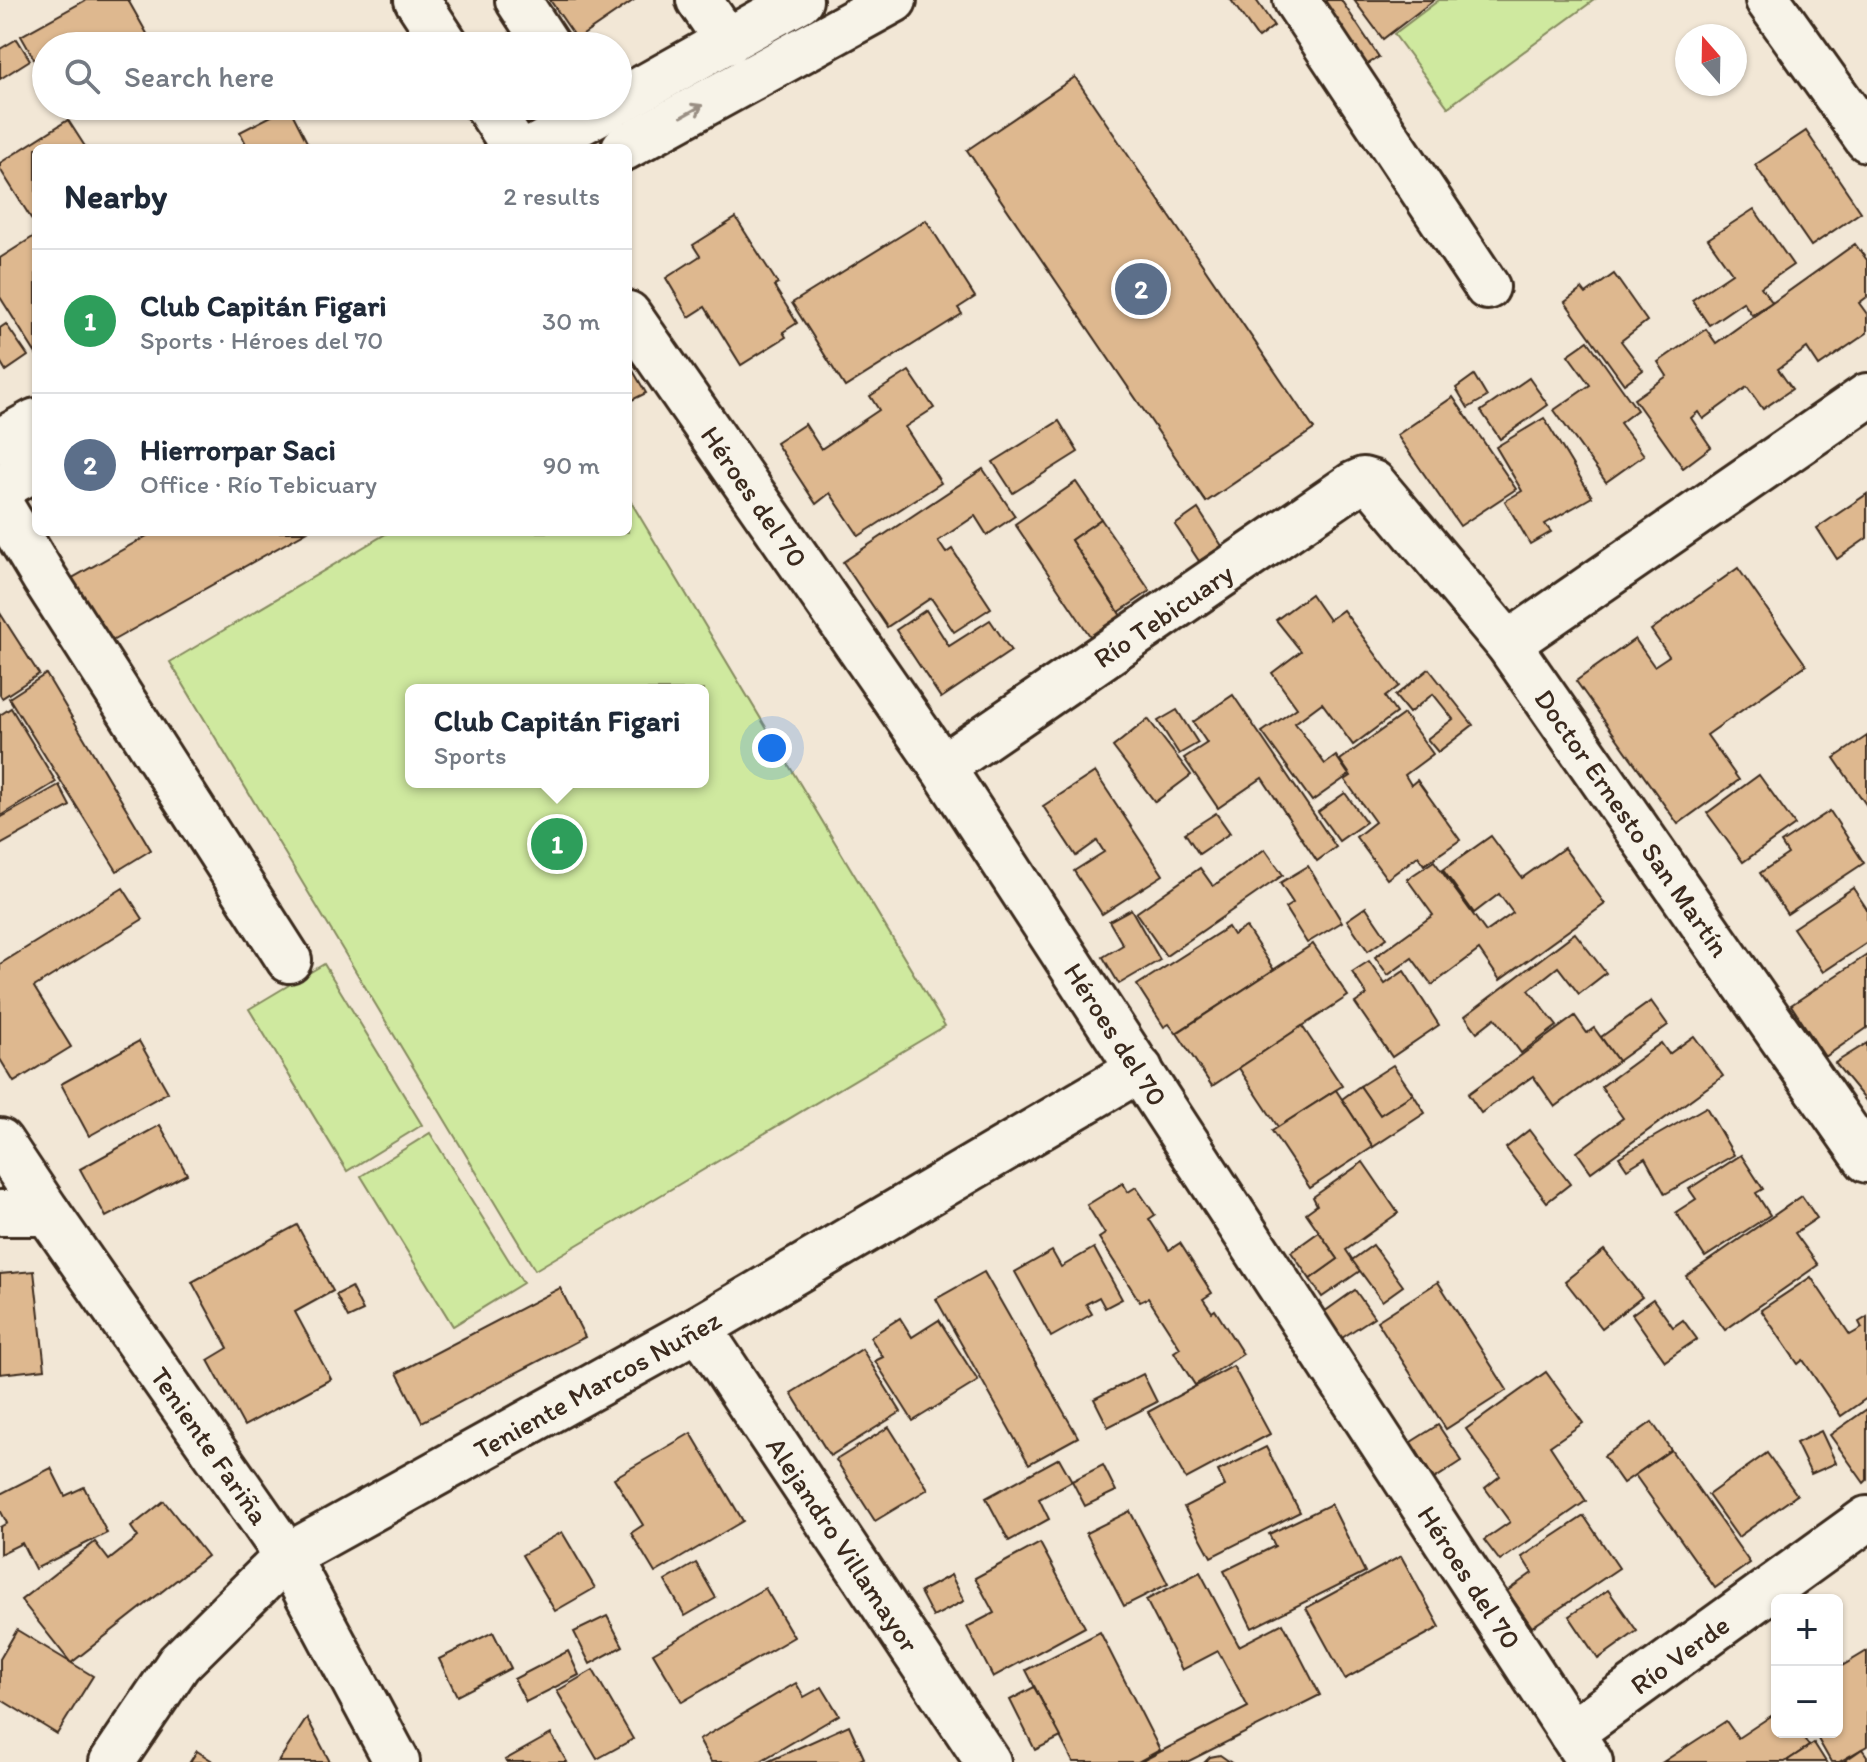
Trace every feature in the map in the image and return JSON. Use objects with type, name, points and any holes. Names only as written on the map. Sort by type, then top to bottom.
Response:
[{"type":"street","points":[[417,0],[438,32]]},
{"type":"street","points":[[518,0],[539,32]]},
{"type":"street","points":[[699,0],[728,42]]},
{"type":"street","points":[[632,92],[728,42],[800,0]]},
{"type":"street","points":[[631,144],[894,0]]},
{"type":"street","points":[[1296,0],[1487,287]]},
{"type":"street","points":[[1768,0],[1867,139]]},
{"type":"street","points":[[496,120],[512,144]]},
{"type":"street","points":[[541,144],[580,120]]},
{"type":"street","name":"Héroes del 70","points":[[632,320],[942,767],[1581,1748]]},
{"type":"street","points":[[1508,644],[1867,396]]},
{"type":"street","points":[[0,441],[32,423]]},
{"type":"street","points":[[0,488],[32,470]]},
{"type":"street","name":"Río Tebicuary","points":[[942,767],[1354,484],[1363,480],[1373,483],[1385,496]]},
{"type":"street","name":"Doctor Ernesto San Martín","points":[[1385,496],[1508,644],[1867,1160]]},
{"type":"street","points":[[0,504],[289,960]]},
{"type":"street","name":"Teniente Marcos Nuñez","points":[[112,1762],[179,1663],[287,1556],[699,1328],[1140,1069]]},
{"type":"street","name":"Teniente Fariña","points":[[0,1141],[287,1556],[397,1762]]},
{"type":"street","points":[[0,1213],[48,1213]]},
{"type":"street","name":"Alejandro Villamayor","points":[[699,1328],[988,1762]]},
{"type":"street","name":"Río Verde","points":[[1581,1748],[1867,1519]]},
{"type":"green space","points":[[1439,0],[1594,0],[1448,107],[1394,34]]},
{"type":"green space","points":[[632,504],[945,1026],[535,1270],[170,662],[382,536],[632,536]]},
{"type":"green space","points":[[324,964],[422,1125],[347,1171],[249,1009]]},
{"type":"green space","points":[[430,1133],[523,1283],[453,1326],[361,1176]]},
{"type":"building","points":[[86,0],[128,0],[146,32],[32,32],[32,55],[21,36]]},
{"type":"building","points":[[550,0],[634,0],[587,32],[572,32]]},
{"type":"building","points":[[1231,0],[1256,0],[1274,26],[1258,38]]},
{"type":"building","points":[[1307,0],[1341,0],[1379,57],[1355,72]]},
{"type":"building","points":[[1354,0],[1434,0],[1383,39]]},
{"type":"building","points":[[17,39],[30,60],[0,79],[0,49]]},
{"type":"building","points":[[1075,77],[1314,429],[1206,502],[967,150]]},
{"type":"building","points":[[68,120],[83,144],[32,144],[32,220],[0,169],[0,163]]},
{"type":"building","points":[[264,120],[296,120],[308,144],[246,144],[240,132]]},
{"type":"building","points":[[1806,131],[1861,212],[1811,246],[1755,165]]},
{"type":"building","points":[[1754,209],[1793,265],[1761,287],[1772,302],[1752,315],[1743,302],[1709,325],[1692,300],[1732,273],[1708,239]]},
{"type":"building","points":[[736,218],[778,284],[774,286],[797,323],[783,332],[786,337],[741,365],[705,307],[689,317],[666,278],[700,256],[693,245]]},
{"type":"building","points":[[926,220],[975,297],[958,308],[962,314],[845,387],[792,303]]},
{"type":"building","points":[[32,238],[32,348],[0,297],[0,258]]},
{"type":"building","points":[[1855,244],[1867,260],[1867,297],[1859,303],[1867,314],[1867,333],[1819,366],[1807,348],[1778,369],[1792,389],[1763,409],[1747,387],[1703,419],[1698,412],[1691,418],[1711,447],[1683,468],[1634,399],[1667,376],[1658,362],[1706,329],[1716,343]]},
{"type":"building","points":[[1614,274],[1647,321],[1621,341],[1643,370],[1624,384],[1565,302],[1582,289],[1586,294]]},
{"type":"building","points":[[6,324],[28,356],[6,371],[0,361],[0,328]]},
{"type":"building","points":[[1588,341],[1637,410],[1620,423],[1644,455],[1606,482],[1554,410],[1590,385],[1568,355]]},
{"type":"building","points":[[632,369],[646,393],[632,400]]},
{"type":"building","points":[[909,371],[934,408],[905,427],[941,483],[859,536],[830,493],[816,504],[776,443],[805,424],[821,449],[879,410],[870,396]]},
{"type":"building","points":[[1474,375],[1487,397],[1468,408],[1456,388]]},
{"type":"building","points":[[1529,378],[1548,405],[1500,439],[1481,411]]},
{"type":"building","points":[[1453,397],[1516,489],[1460,526],[1397,435]]},
{"type":"building","points":[[1544,418],[1592,497],[1545,524],[1551,532],[1530,544],[1505,501],[1522,491],[1496,447]]},
{"type":"building","points":[[1059,421],[1078,452],[1013,493],[993,462]]},
{"type":"building","points":[[983,469],[1015,516],[987,535],[975,516],[938,541],[946,553],[952,549],[991,608],[954,632],[931,598],[887,627],[843,562]]},
{"type":"building","points":[[1076,482],[1101,519],[1071,540],[1125,622],[1094,642],[1015,524]]},
{"type":"building","points":[[1867,494],[1867,538],[1837,559],[1817,528]]},
{"type":"building","points":[[1198,509],[1222,546],[1199,561],[1175,525]]},
{"type":"building","points":[[1101,519],[1150,591],[1119,612],[1071,540]]},
{"type":"building","points":[[147,536],[299,536],[96,650],[60,585]]},
{"type":"building","points":[[1738,568],[1806,665],[1707,735],[1739,780],[1678,824],[1576,681],[1635,639],[1654,666],[1669,656],[1651,630]]},
{"type":"building","points":[[1311,594],[1329,620],[1343,610],[1399,686],[1385,697],[1396,713],[1353,745],[1322,703],[1295,723],[1325,764],[1336,756],[1349,775],[1312,801],[1262,732],[1297,708],[1272,673],[1301,651],[1276,620]]},
{"type":"building","points":[[926,610],[949,646],[990,620],[1011,651],[941,698],[896,630]]},
{"type":"building","points":[[0,613],[39,674],[2,698],[0,695]]},
{"type":"building","points":[[1429,669],[1473,725],[1438,752],[1427,739],[1453,719],[1433,694],[1409,713],[1395,696]]},
{"type":"building","points":[[46,674],[151,850],[117,871],[9,698]]},
{"type":"building","points":[[1233,695],[1336,847],[1317,861],[1262,778],[1218,808],[1184,758],[1207,743],[1193,722]]},
{"type":"building","points":[[11,708],[56,782],[0,816],[0,715]]},
{"type":"building","points":[[1177,710],[1198,743],[1179,754],[1158,721]]},
{"type":"building","points":[[1404,714],[1433,754],[1405,775],[1411,785],[1417,780],[1460,840],[1424,865],[1418,856],[1387,879],[1356,837],[1375,822],[1345,780],[1351,776],[1340,760]]},
{"type":"building","points":[[1148,719],[1191,775],[1155,802],[1113,747]]},
{"type":"building","points":[[1867,736],[1867,806],[1834,758]]},
{"type":"building","points":[[1095,772],[1163,875],[1102,914],[1074,871],[1104,852],[1097,841],[1076,856],[1043,806]]},
{"type":"building","points":[[1759,775],[1795,825],[1743,862],[1707,813]]},
{"type":"building","points":[[59,785],[70,806],[0,845],[0,818]]},
{"type":"building","points":[[1345,793],[1366,822],[1339,841],[1318,812]]},
{"type":"building","points":[[1830,811],[1864,863],[1787,914],[1760,873],[1788,854],[1781,843]]},
{"type":"building","points":[[1216,813],[1230,833],[1199,854],[1185,833]]},
{"type":"building","points":[[1491,836],[1522,878],[1564,848],[1605,904],[1500,980],[1479,950],[1432,985],[1412,958],[1388,975],[1375,957],[1433,915],[1407,879],[1434,861],[1486,932],[1513,913],[1499,894],[1474,913],[1443,870]]},
{"type":"building","points":[[1265,849],[1283,875],[1166,956],[1136,913],[1200,868],[1213,886]]},
{"type":"building","points":[[1308,866],[1342,922],[1307,943],[1285,908],[1293,903],[1280,883]]},
{"type":"building","points":[[123,888],[143,919],[34,987],[71,1047],[14,1082],[0,1059],[0,964]]},
{"type":"building","points":[[1853,888],[1867,909],[1867,943],[1823,972],[1793,928]]},
{"type":"building","points":[[1366,907],[1387,938],[1368,951],[1347,920]]},
{"type":"building","points":[[1131,909],[1160,960],[1119,984],[1103,957],[1123,945],[1109,921]]},
{"type":"building","points":[[1228,927],[1233,935],[1246,927],[1274,970],[1176,1033],[1169,1024],[1164,1027],[1137,985]]},
{"type":"building","points":[[1575,933],[1606,973],[1579,994],[1558,967],[1529,990],[1557,1026],[1521,1053],[1495,1018],[1477,1032],[1465,1016]]},
{"type":"building","points":[[1313,944],[1348,996],[1212,1086],[1177,1033]]},
{"type":"building","points":[[1867,955],[1867,1028],[1825,1057],[1791,1005]]},
{"type":"building","points":[[1369,961],[1385,984],[1404,971],[1439,1025],[1392,1057],[1355,1003],[1367,995],[1352,972]]},
{"type":"building","points":[[1651,1001],[1668,1025],[1618,1061],[1601,1037]]},
{"type":"building","points":[[1575,1016],[1587,1033],[1594,1028],[1618,1061],[1555,1107],[1533,1076],[1481,1113],[1468,1094]]},
{"type":"building","points":[[1302,1026],[1342,1086],[1278,1127],[1239,1068]]},
{"type":"building","points":[[1694,1036],[1723,1076],[1591,1172],[1577,1152],[1623,1118],[1601,1087],[1661,1043],[1669,1054]]},
{"type":"building","points":[[139,1041],[168,1092],[89,1136],[61,1084]]},
{"type":"building","points":[[1867,1043],[1867,1102],[1835,1063]]},
{"type":"building","points":[[1393,1065],[1413,1094],[1380,1115],[1360,1086]]},
{"type":"building","points":[[1360,1086],[1380,1115],[1413,1094],[1425,1113],[1373,1147],[1342,1099]]},
{"type":"building","points":[[1336,1090],[1373,1147],[1310,1188],[1272,1131]]},
{"type":"building","points":[[1706,1107],[1734,1155],[1665,1194],[1645,1158],[1627,1169],[1619,1157]]},
{"type":"building","points":[[160,1125],[187,1174],[106,1217],[80,1169]]},
{"type":"building","points":[[1529,1130],[1570,1184],[1547,1202],[1506,1148]]},
{"type":"building","points":[[1741,1155],[1763,1189],[1756,1193],[1770,1215],[1705,1257],[1676,1212],[1696,1199],[1689,1189]]},
{"type":"building","points":[[1363,1162],[1398,1213],[1346,1250],[1360,1271],[1322,1297],[1310,1279],[1338,1259],[1306,1213],[1317,1205],[1313,1197]]},
{"type":"building","points":[[1123,1183],[1128,1192],[1136,1187],[1155,1215],[1149,1219],[1169,1250],[1180,1243],[1212,1293],[1203,1299],[1212,1312],[1215,1310],[1243,1354],[1195,1385],[1174,1352],[1180,1348],[1148,1298],[1140,1302],[1099,1238],[1105,1234],[1087,1205]]},
{"type":"building","points":[[1802,1196],[1817,1218],[1795,1233],[1818,1265],[1725,1330],[1686,1276]]},
{"type":"building","points":[[297,1225],[333,1291],[295,1312],[331,1379],[244,1426],[208,1360],[228,1348],[192,1282]]},
{"type":"building","points":[[1319,1232],[1338,1259],[1310,1279],[1291,1252]]},
{"type":"building","points":[[1373,1245],[1403,1286],[1382,1301],[1352,1260]]},
{"type":"building","points":[[1094,1248],[1122,1299],[1105,1308],[1099,1297],[1086,1304],[1092,1314],[1051,1337],[1015,1272],[1052,1251],[1061,1267]]},
{"type":"building","points":[[1604,1250],[1642,1297],[1602,1328],[1565,1281]]},
{"type":"building","points":[[34,1271],[45,1369],[0,1374],[0,1274]]},
{"type":"building","points":[[984,1272],[1078,1437],[1029,1464],[936,1299]]},
{"type":"building","points":[[1811,1277],[1850,1335],[1862,1328],[1859,1322],[1867,1317],[1867,1398],[1841,1416],[1803,1360],[1798,1364],[1761,1310]]},
{"type":"building","points":[[1438,1282],[1507,1390],[1446,1429],[1377,1321]]},
{"type":"building","points":[[351,1287],[363,1311],[348,1318],[336,1295]]},
{"type":"building","points":[[560,1288],[585,1337],[422,1422],[397,1373]]},
{"type":"building","points":[[1355,1290],[1374,1317],[1342,1338],[1324,1312]]},
{"type":"building","points":[[1653,1299],[1673,1327],[1683,1320],[1697,1339],[1665,1361],[1632,1314]]},
{"type":"building","points":[[900,1318],[912,1337],[939,1320],[978,1381],[913,1421],[875,1361],[883,1357],[870,1337]]},
{"type":"building","points":[[862,1349],[901,1412],[830,1456],[791,1393]]},
{"type":"building","points":[[1233,1366],[1270,1434],[1186,1479],[1148,1412]]},
{"type":"building","points":[[1546,1372],[1583,1423],[1550,1446],[1586,1501],[1500,1561],[1484,1540],[1510,1522],[1485,1488],[1500,1476],[1466,1429]]},
{"type":"building","points":[[1143,1374],[1157,1402],[1108,1427],[1094,1399]]},
{"type":"building","points":[[1867,1409],[1867,1480],[1864,1483],[1830,1435]]},
{"type":"building","points":[[1652,1422],[1671,1450],[1623,1483],[1604,1456]]},
{"type":"building","points":[[1438,1425],[1462,1461],[1434,1479],[1411,1442]]},
{"type":"building","points":[[889,1427],[928,1489],[875,1521],[836,1460]]},
{"type":"building","points":[[1821,1431],[1836,1463],[1811,1474],[1796,1443]]},
{"type":"building","points":[[691,1433],[743,1521],[655,1573],[631,1533],[643,1525],[614,1478]]},
{"type":"building","points":[[1266,1447],[1300,1512],[1211,1557],[1184,1507],[1225,1486],[1218,1471]]},
{"type":"building","points":[[1671,1450],[1750,1563],[1715,1588],[1635,1475]]},
{"type":"building","points":[[1767,1453],[1797,1495],[1738,1537],[1708,1495]]},
{"type":"building","points":[[1059,1458],[1072,1481],[1039,1499],[1049,1519],[1009,1541],[986,1498]]},
{"type":"building","points":[[1103,1465],[1116,1491],[1085,1506],[1072,1481]]},
{"type":"building","points":[[51,1468],[65,1496],[84,1487],[107,1533],[35,1569],[22,1543],[0,1554],[0,1527],[7,1523],[0,1510],[0,1494]]},
{"type":"building","points":[[164,1501],[207,1556],[71,1663],[21,1600],[95,1542],[109,1560],[138,1537],[131,1527]]},
{"type":"building","points":[[1331,1504],[1365,1572],[1252,1628],[1224,1571],[1275,1546],[1269,1534]]},
{"type":"building","points":[[1130,1511],[1168,1584],[1124,1606],[1086,1533]]},
{"type":"building","points":[[1584,1516],[1619,1568],[1532,1627],[1507,1591],[1532,1573],[1522,1557]]},
{"type":"building","points":[[562,1532],[595,1588],[555,1611],[522,1555]]},
{"type":"building","points":[[1040,1543],[1085,1627],[993,1677],[967,1627],[994,1613],[975,1578]]},
{"type":"building","points":[[1401,1556],[1440,1627],[1345,1679],[1306,1608]]},
{"type":"building","points":[[696,1563],[716,1598],[685,1616],[665,1581]]},
{"type":"building","points":[[1200,1572],[1239,1646],[1283,1623],[1320,1695],[1187,1762],[1140,1762],[1248,1707],[1218,1651],[1182,1670],[1146,1600]]},
{"type":"building","points":[[951,1575],[964,1601],[933,1617],[920,1592]]},
{"type":"building","points":[[765,1588],[794,1637],[682,1702],[653,1653]]},
{"type":"building","points":[[1608,1590],[1637,1631],[1598,1659],[1569,1616]]},
{"type":"building","points":[[607,1616],[623,1646],[590,1664],[574,1632]]},
{"type":"building","points":[[17,1630],[93,1676],[57,1734],[0,1699],[0,1659]]},
{"type":"building","points":[[493,1632],[511,1668],[457,1696],[439,1659]]},
{"type":"building","points":[[1100,1632],[1160,1750],[1138,1762],[1073,1762],[1026,1670]]},
{"type":"building","points":[[568,1651],[579,1675],[526,1702],[514,1679]]},
{"type":"building","points":[[1867,1651],[1867,1746],[1839,1762],[1831,1762],[1817,1738],[1843,1738],[1843,1665]]},
{"type":"building","points":[[593,1670],[633,1739],[597,1759],[557,1691]]},
{"type":"building","points":[[796,1683],[804,1697],[822,1687],[839,1715],[759,1762],[711,1762],[699,1740]]},
{"type":"building","points":[[1034,1687],[1061,1737],[1035,1750],[1010,1700]]},
{"type":"building","points":[[1771,1716],[1771,1738],[1804,1738],[1809,1746],[1785,1762],[1663,1762],[1726,1721],[1738,1738]]},
{"type":"building","points":[[307,1718],[330,1762],[278,1762]]},
{"type":"building","points":[[849,1725],[864,1758],[856,1762],[767,1762]]},
{"type":"building","points":[[551,1734],[567,1762],[506,1762],[505,1760]]},
{"type":"building","points":[[1814,1743],[1826,1762],[1789,1762],[1788,1760]]},
{"type":"building","points":[[1862,1749],[1867,1762],[1843,1762]]},
{"type":"building","points":[[197,1751],[214,1762],[190,1762]]},
{"type":"building","points":[[1220,1755],[1230,1762],[1205,1762],[1210,1757]]},
{"type":"place","name":"Hierrorpar Saci","points":[[1141,289]]},
{"type":"place","name":"Club Capitán Figari","points":[[557,844]]}]
